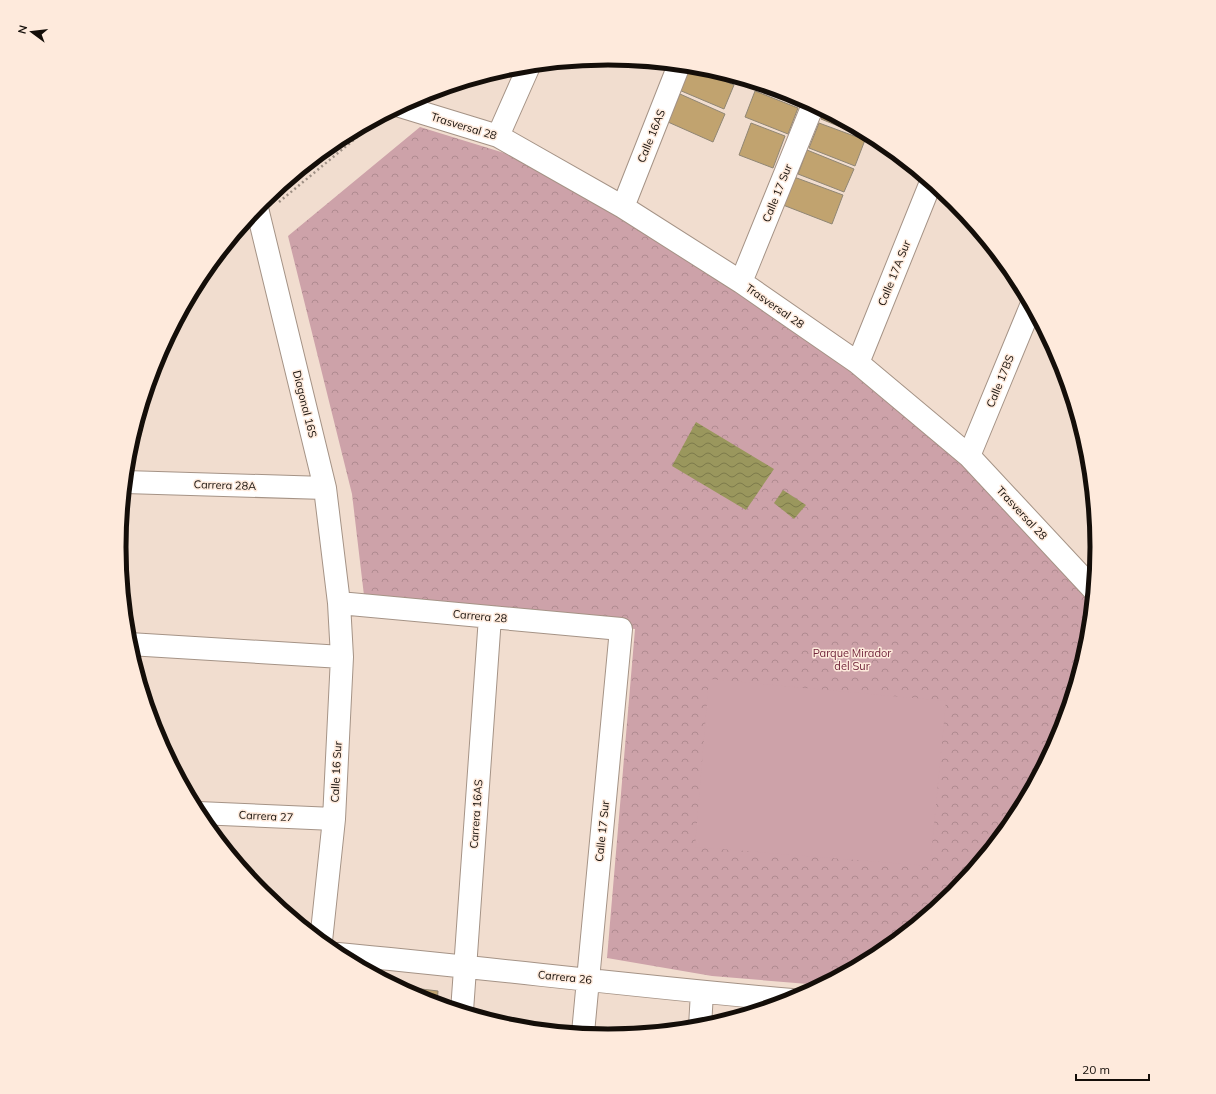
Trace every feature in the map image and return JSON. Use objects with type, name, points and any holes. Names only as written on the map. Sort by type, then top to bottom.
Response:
[{"type":"street","name":"Calle 16AS","points":[[623,207],[677,70]]},
{"type":"street","points":[[498,136],[526,72]]},
{"type":"street","name":"Trasversal 28","points":[[409,109],[498,136],[623,207],[741,282],[858,363],[969,456],[1089,583]]},
{"type":"street","name":"Calle 17 Sur","points":[[741,282],[811,110]]},
{"type":"street","name":"Calle 17A Sur","points":[[858,363],[929,188]]},
{"type":"street","name":"Diagonal 16S","points":[[255,219],[325,488],[339,603]]},
{"type":"street","name":"Calle 17BS","points":[[969,456],[1028,312]]},
{"type":"street","name":"Carrera 28A","points":[[130,482],[325,488]]},
{"type":"street","name":"Carrera 28","points":[[339,603],[621,629]]},
{"type":"street","name":"Calle 16 Sur","points":[[322,934],[334,819],[342,657],[339,603]]},
{"type":"street","name":"Carrera 16AS","points":[[462,1006],[490,617]]},
{"type":"street","name":"Calle 17 Sur","points":[[583,1028],[621,629]]},
{"type":"street","points":[[137,648],[342,657]]},
{"type":"street","name":"Carrera 27","points":[[206,813],[334,819]]},
{"type":"street","name":"Carrera 26","points":[[352,955],[775,998]]},
{"type":"street","points":[[700,1020],[702,992]]},
{"type":"path","points":[[268,205],[356,136]]},
{"type":"green space","name":"Parque Mirador del Sur","points":[[420,127],[517,157],[636,225],[861,374],[968,463],[1088,592],[1081,641],[1074,672],[1053,731],[1040,760],[1009,815],[970,865],[949,888],[926,909],[876,948],[810,984],[712,976],[607,958],[635,629],[365,604],[352,494],[288,236]]},
{"type":"green space","points":[[709,679],[946,701],[930,866],[695,847]]},
{"type":"water","points":[[696,422],[774,469],[746,510],[672,466]]},
{"type":"water","points":[[783,490],[806,505],[794,519],[774,503]]},
{"type":"building","points":[[687,72],[716,77],[734,85],[724,109],[679,90]]},
{"type":"building","points":[[755,91],[798,108],[788,134],[745,117]]},
{"type":"building","points":[[680,94],[725,114],[713,142],[668,122]]},
{"type":"building","points":[[822,116],[851,131],[821,119]]},
{"type":"building","points":[[751,123],[785,136],[773,168],[739,155]]},
{"type":"building","points":[[819,123],[865,140],[855,166],[809,148]]},
{"type":"building","points":[[807,150],[854,169],[844,192],[798,174]]},
{"type":"building","points":[[794,177],[843,195],[832,224],[783,205]]},
{"type":"building","points":[[416,988],[438,991],[438,997]]}]
